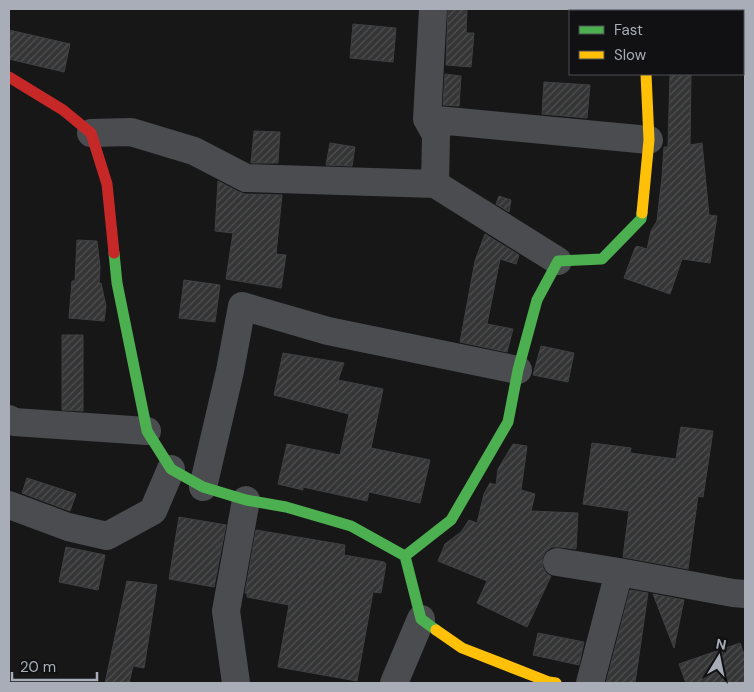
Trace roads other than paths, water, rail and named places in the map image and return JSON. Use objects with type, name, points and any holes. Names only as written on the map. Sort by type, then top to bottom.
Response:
[{"type":"street","points":[[433,9],[427,118],[436,135],[434,184]]},
{"type":"street","points":[[91,133],[131,132],[194,151],[246,178],[434,184],[558,261],[602,258],[641,219],[649,140],[646,75]]},
{"type":"street","points":[[9,77],[63,110],[91,133],[107,184],[116,283],[147,431],[171,469],[204,487],[246,500],[286,507],[351,526],[405,556],[421,619],[394,683]]},
{"type":"street","points":[[427,118],[649,140]]},
{"type":"street","points":[[405,556],[451,520],[508,422],[518,370],[538,300],[558,261]]},
{"type":"street","points":[[204,487],[230,371],[242,306],[328,332],[518,370]]},
{"type":"street","points":[[9,419],[14,422],[147,431]]},
{"type":"street","points":[[9,505],[68,527],[107,536],[153,511],[171,469]]},
{"type":"street","points":[[236,683],[226,611],[246,500]]},
{"type":"street","points":[[557,562],[733,594],[745,594]]},
{"type":"street","points":[[590,683],[619,572]]},
{"type":"street","points":[[421,619],[462,648],[549,682],[556,683]]}]
